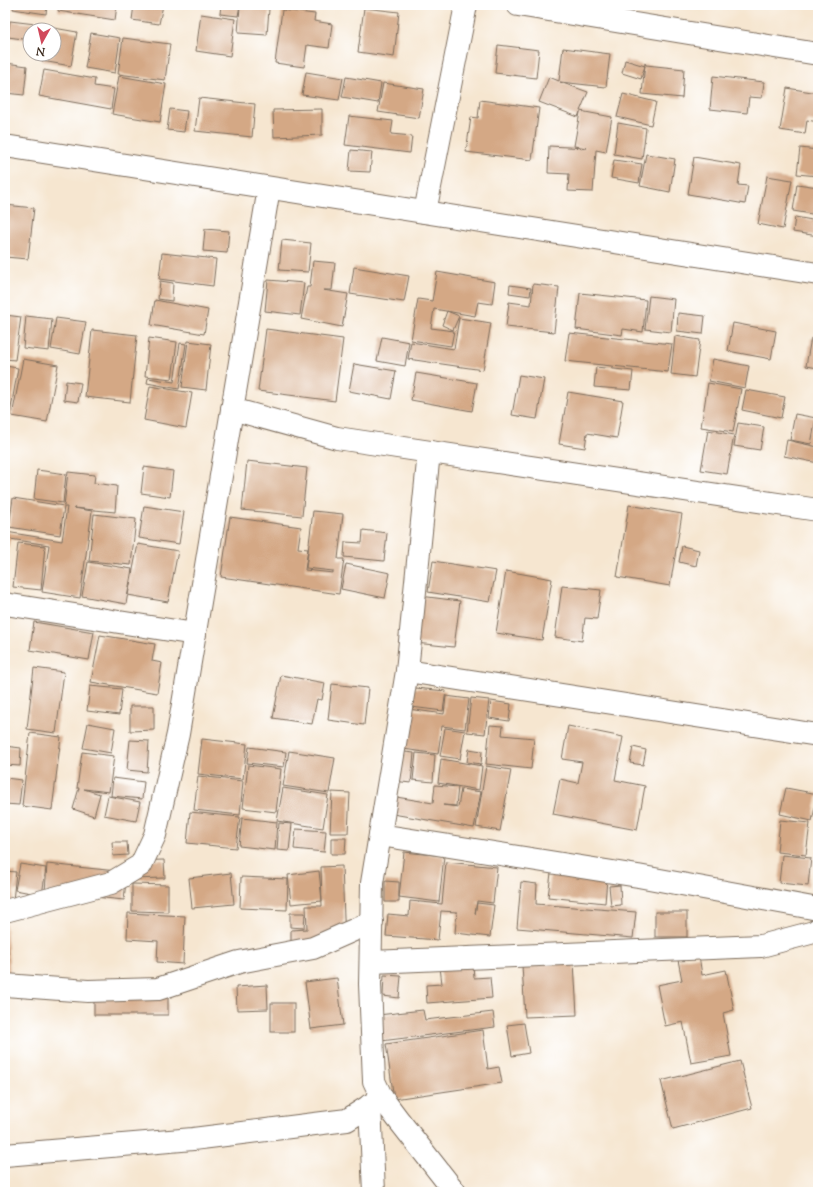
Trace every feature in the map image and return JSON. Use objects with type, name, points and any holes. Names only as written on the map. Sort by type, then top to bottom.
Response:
[{"type":"street","points":[[425,212],[466,5]]},
{"type":"street","points":[[518,5],[818,54]]},
{"type":"street","points":[[5,146],[818,274]]},
{"type":"street","points":[[5,911],[111,883],[141,865],[157,827],[178,734],[269,188]]},
{"type":"street","points":[[232,409],[337,438],[818,510]]},
{"type":"street","points":[[374,1192],[376,1101],[374,1081],[371,962],[372,883],[407,671],[429,452]]},
{"type":"street","points":[[5,604],[195,634]]},
{"type":"street","points":[[407,671],[818,735]]},
{"type":"street","points":[[380,835],[638,876],[818,909]]},
{"type":"street","points":[[7,983],[88,990],[158,989],[239,962],[313,948],[372,922]]},
{"type":"street","points":[[371,962],[761,946],[814,932],[818,929]]},
{"type":"street","points":[[5,1155],[193,1139],[347,1120],[376,1101]]},
{"type":"street","points":[[376,1101],[455,1192]]},
{"type":"building","points":[[14,5],[47,5],[46,14],[13,9]]},
{"type":"building","points":[[59,5],[117,5],[115,20],[58,11]]},
{"type":"building","points":[[134,5],[163,5],[159,24],[132,20]]},
{"type":"building","points":[[221,5],[240,5],[238,16],[220,14]]},
{"type":"building","points":[[240,6],[269,9],[267,35],[238,33]]},
{"type":"building","points":[[364,8],[399,12],[394,57],[358,52]]},
{"type":"building","points":[[282,10],[315,14],[314,21],[332,24],[329,48],[307,45],[304,67],[275,63]]},
{"type":"building","points":[[201,14],[235,19],[230,56],[196,51]]},
{"type":"building","points":[[10,21],[22,22],[22,39],[8,37],[5,56],[5,35],[8,35]]},
{"type":"building","points":[[62,29],[77,32],[71,66],[48,62],[62,62]]},
{"type":"building","points":[[91,33],[120,38],[115,73],[85,68]]},
{"type":"building","points":[[123,38],[170,44],[165,80],[118,74]]},
{"type":"building","points":[[498,45],[539,50],[536,78],[495,73]]},
{"type":"building","points":[[563,48],[610,54],[606,87],[560,82],[588,92],[580,111],[612,117],[606,152],[596,150],[593,192],[568,191],[569,174],[548,173],[549,146],[587,148],[574,146],[580,112],[578,117],[539,102],[549,77],[559,81]]},
{"type":"building","points":[[625,60],[645,66],[641,79],[622,73]]},
{"type":"building","points":[[6,63],[27,66],[24,95],[5,93]]},
{"type":"building","points":[[645,63],[646,65],[684,69],[682,98],[642,94]]},
{"type":"building","points":[[44,70],[95,79],[94,86],[114,89],[111,109],[39,96]]},
{"type":"building","points":[[306,72],[343,78],[339,100],[302,95]]},
{"type":"building","points":[[119,76],[166,84],[160,122],[112,114]]},
{"type":"building","points":[[713,76],[764,82],[762,98],[749,97],[747,113],[710,109]]},
{"type":"building","points":[[346,77],[381,83],[378,103],[342,97]]},
{"type":"building","points":[[383,83],[424,89],[419,118],[378,112]]},
{"type":"building","points":[[787,88],[818,93],[818,122],[807,120],[805,134],[780,130]]},
{"type":"building","points":[[623,94],[656,102],[651,125],[617,117]]},
{"type":"building","points":[[199,98],[255,104],[252,137],[195,131]]},
{"type":"building","points":[[480,100],[539,108],[532,160],[466,152],[471,117],[478,118]]},
{"type":"building","points":[[170,109],[187,111],[184,132],[167,130]]},
{"type":"building","points":[[322,109],[322,135],[274,137],[273,110]]},
{"type":"building","points":[[349,116],[393,121],[391,134],[412,136],[410,153],[345,145]]},
{"type":"building","points":[[618,123],[646,128],[642,159],[614,154]]},
{"type":"building","points":[[800,148],[818,150],[818,176],[797,174]]},
{"type":"building","points":[[351,150],[372,152],[370,172],[349,171]]},
{"type":"building","points":[[646,154],[675,159],[670,192],[640,186]]},
{"type":"building","points":[[694,157],[741,165],[738,185],[748,186],[745,204],[688,194]]},
{"type":"building","points":[[614,160],[642,164],[639,183],[611,178]]},
{"type":"building","points":[[767,176],[792,180],[783,229],[758,224]]},
{"type":"building","points":[[797,184],[818,187],[818,215],[793,211]]},
{"type":"building","points":[[5,205],[34,208],[28,259],[5,257],[8,227],[5,226]]},
{"type":"building","points":[[795,217],[818,221],[818,236],[793,232]]},
{"type":"building","points":[[205,229],[229,231],[227,253],[203,251]]},
{"type":"building","points":[[282,240],[311,243],[308,272],[279,270]]},
{"type":"building","points":[[162,253],[216,259],[213,286],[159,279]]},
{"type":"building","points":[[313,261],[335,263],[332,290],[323,290],[348,294],[342,327],[301,319],[307,287],[310,287]]},
{"type":"building","points":[[354,267],[409,276],[404,302],[350,294]]},
{"type":"building","points":[[437,272],[495,282],[492,304],[478,302],[475,316],[434,309],[431,328],[454,331],[451,346],[411,340],[418,299],[432,301]]},
{"type":"building","points":[[268,280],[304,283],[300,315],[265,311]]},
{"type":"building","points":[[160,281],[173,283],[172,301],[158,299]]},
{"type":"building","points":[[533,284],[559,287],[554,332],[506,327],[509,302],[531,305]]},
{"type":"building","points":[[510,285],[531,288],[530,296],[509,293]]},
{"type":"building","points":[[580,293],[646,300],[643,332],[623,329],[622,335],[576,329]]},
{"type":"building","points":[[649,296],[674,299],[671,332],[645,329]]},
{"type":"building","points":[[155,300],[208,310],[204,334],[151,325]]},
{"type":"building","points":[[447,311],[459,316],[453,330],[442,325]]},
{"type":"building","points":[[678,313],[705,316],[703,334],[677,331]]},
{"type":"building","points":[[5,315],[21,317],[15,360],[5,359]]},
{"type":"building","points":[[26,316],[52,319],[49,351],[23,348]]},
{"type":"building","points":[[56,318],[86,322],[80,354],[51,349]]},
{"type":"building","points":[[459,318],[491,323],[483,370],[408,359],[411,342],[454,349]]},
{"type":"building","points":[[733,323],[776,331],[771,359],[728,351]]},
{"type":"building","points":[[266,329],[343,339],[335,401],[258,391]]},
{"type":"building","points":[[92,330],[137,335],[130,402],[85,397]]},
{"type":"building","points":[[569,333],[672,344],[668,372],[565,361]]},
{"type":"building","points":[[675,336],[700,340],[695,377],[671,374]]},
{"type":"building","points":[[382,337],[409,342],[405,366],[377,361]]},
{"type":"building","points":[[149,338],[177,342],[172,379],[145,376]]},
{"type":"building","points":[[811,338],[818,340],[818,368],[806,366]]},
{"type":"building","points":[[188,341],[211,344],[206,390],[182,387]]},
{"type":"building","points":[[180,343],[186,344],[179,389],[147,383],[148,378],[174,382]]},
{"type":"building","points":[[23,359],[58,365],[47,422],[12,416]]},
{"type":"building","points":[[713,359],[749,366],[745,388],[709,381]]},
{"type":"building","points":[[354,364],[396,371],[391,399],[349,391]]},
{"type":"building","points":[[5,366],[18,368],[10,414],[5,414]]},
{"type":"building","points":[[596,367],[633,371],[631,390],[594,387]]},
{"type":"building","points":[[416,373],[477,383],[472,411],[411,400]]},
{"type":"building","points":[[519,375],[544,379],[537,419],[512,415]]},
{"type":"building","points":[[66,381],[81,383],[78,402],[64,400]]},
{"type":"building","points":[[708,383],[741,389],[733,432],[701,427]]},
{"type":"building","points":[[150,386],[192,393],[186,428],[144,420]]},
{"type":"building","points":[[746,390],[785,397],[781,418],[742,410]]},
{"type":"building","points":[[568,392],[623,401],[617,438],[587,433],[585,448],[559,444]]},
{"type":"building","points":[[795,414],[816,418],[811,444],[790,440]]},
{"type":"building","points":[[738,423],[764,427],[760,450],[734,446]]},
{"type":"building","points":[[708,430],[734,435],[727,474],[701,470]]},
{"type":"building","points":[[787,440],[818,447],[818,463],[784,456]]},
{"type":"building","points":[[247,461],[307,468],[302,516],[242,510]]},
{"type":"building","points":[[144,467],[173,471],[170,497],[141,493]]},
{"type":"building","points":[[37,470],[66,474],[63,503],[34,499]]},
{"type":"building","points":[[68,472],[95,475],[94,483],[117,486],[115,512],[74,508],[92,511],[80,598],[42,592],[49,545],[10,539],[5,565],[5,499],[10,500],[6,532],[62,541],[67,507],[64,507],[60,535],[9,527],[13,498],[64,506]]},
{"type":"building","points":[[629,505],[682,514],[670,586],[617,577]]},
{"type":"building","points":[[144,506],[184,512],[179,544],[139,538]]},
{"type":"building","points":[[313,511],[343,514],[338,559],[344,559],[339,594],[221,577],[230,517],[301,527],[298,548],[308,549],[305,570],[333,573],[333,571],[306,568]]},
{"type":"building","points":[[94,514],[136,519],[131,565],[89,561]]},
{"type":"building","points":[[363,530],[387,533],[384,561],[344,557],[345,542],[362,543]]},
{"type":"building","points":[[18,543],[45,546],[41,590],[13,587]]},
{"type":"building","points":[[138,544],[178,551],[168,602],[128,595]]},
{"type":"building","points":[[682,546],[699,550],[696,566],[679,562]]},
{"type":"building","points":[[433,561],[496,571],[490,602],[428,592]]},
{"type":"building","points":[[88,562],[132,569],[126,604],[82,596]]},
{"type":"building","points":[[346,564],[390,573],[385,598],[341,589]]},
{"type":"building","points":[[506,571],[552,579],[542,640],[496,633]]},
{"type":"building","points":[[562,586],[601,590],[597,619],[585,618],[582,641],[555,637]]},
{"type":"building","points":[[420,596],[460,601],[454,647],[415,643]]},
{"type":"building","points":[[34,622],[94,632],[89,660],[30,650]]},
{"type":"building","points":[[100,635],[155,644],[152,661],[162,663],[157,693],[91,682]]},
{"type":"building","points":[[34,668],[64,672],[56,733],[27,729]]},
{"type":"building","points":[[281,675],[325,683],[322,700],[317,699],[312,724],[273,718]]},
{"type":"building","points":[[332,684],[368,688],[364,725],[328,720]]},
{"type":"building","points":[[90,686],[122,689],[119,715],[87,711]]},
{"type":"building","points":[[405,687],[446,691],[443,711],[403,706]]},
{"type":"building","points":[[446,696],[469,699],[465,729],[442,726],[438,754],[396,748],[401,708],[444,714]]},
{"type":"building","points":[[471,698],[489,700],[485,734],[467,732]]},
{"type":"building","points":[[491,701],[511,704],[509,721],[489,718]]},
{"type":"building","points":[[130,706],[154,706],[154,730],[130,731]]},
{"type":"building","points":[[88,723],[115,728],[111,753],[83,748]]},
{"type":"building","points":[[490,725],[503,726],[502,735],[534,738],[531,769],[486,764]]},
{"type":"building","points":[[568,726],[623,737],[615,780],[645,786],[637,830],[553,814],[560,779],[578,783],[582,762],[562,759]]},
{"type":"building","points":[[445,728],[465,731],[460,759],[440,756]]},
{"type":"building","points":[[30,733],[61,737],[52,810],[22,806]]},
{"type":"building","points":[[202,739],[247,744],[243,779],[198,774]]},
{"type":"building","points":[[130,740],[149,741],[147,772],[127,770]]},
{"type":"building","points":[[5,746],[21,748],[20,766],[5,765]]},
{"type":"building","points":[[249,747],[286,752],[284,767],[247,763]]},
{"type":"building","points":[[633,747],[646,750],[643,765],[630,763]]},
{"type":"building","points":[[469,749],[482,751],[481,764],[467,762]]},
{"type":"building","points":[[289,751],[335,758],[329,793],[283,786]]},
{"type":"building","points":[[396,751],[414,753],[411,783],[393,781]]},
{"type":"building","points":[[82,752],[114,756],[109,792],[84,789],[100,794],[94,816],[73,809],[79,788],[77,788]]},
{"type":"building","points":[[416,753],[435,755],[433,782],[413,780]]},
{"type":"building","points":[[441,759],[482,766],[479,790],[438,783]]},
{"type":"building","points":[[248,765],[281,769],[276,812],[243,808]]},
{"type":"building","points":[[486,766],[511,770],[500,831],[476,827]]},
{"type":"building","points":[[198,776],[243,781],[240,815],[194,810]]},
{"type":"building","points":[[5,778],[22,780],[19,805],[5,804]]},
{"type":"building","points":[[113,778],[144,782],[142,799],[111,796]]},
{"type":"building","points":[[435,785],[458,787],[456,806],[443,805],[458,807],[461,789],[481,792],[474,828],[387,813],[390,796],[433,803]]},
{"type":"building","points":[[283,788],[328,795],[323,828],[277,821]]},
{"type":"building","points":[[786,788],[818,794],[812,821],[780,814]]},
{"type":"building","points":[[332,792],[350,793],[348,833],[330,833]]},
{"type":"building","points":[[108,796],[140,802],[136,821],[104,815]]},
{"type":"building","points":[[190,812],[240,817],[236,848],[187,843]]},
{"type":"building","points":[[242,818],[277,822],[275,850],[239,846]]},
{"type":"building","points":[[780,820],[810,823],[806,855],[777,852]]},
{"type":"building","points":[[279,823],[292,824],[289,851],[277,850]]},
{"type":"building","points":[[296,829],[326,831],[324,852],[294,849]]},
{"type":"building","points":[[331,838],[346,838],[345,854],[331,854]]},
{"type":"building","points":[[112,842],[127,842],[128,855],[113,856]]},
{"type":"building","points":[[404,852],[444,856],[439,902],[399,897]]},
{"type":"building","points":[[782,855],[811,858],[808,886],[779,883]]},
{"type":"building","points":[[164,860],[165,878],[130,879],[129,861]]},
{"type":"building","points":[[446,862],[497,867],[493,903],[477,901],[475,914],[477,903],[494,905],[490,937],[455,933],[457,912],[441,911],[438,940],[386,936],[388,914],[409,916],[410,901],[442,904]]},
{"type":"building","points":[[20,864],[46,868],[42,895],[15,890]]},
{"type":"building","points":[[47,864],[127,872],[124,900],[45,892]]},
{"type":"building","points":[[342,866],[345,943],[291,945],[291,930],[307,929],[306,906],[322,906],[321,867]]},
{"type":"building","points":[[5,871],[16,872],[13,901],[5,900]]},
{"type":"building","points":[[319,871],[322,901],[291,904],[288,875]]},
{"type":"building","points":[[231,873],[234,904],[192,908],[189,878]]},
{"type":"building","points":[[551,873],[607,879],[605,903],[548,897]]},
{"type":"building","points":[[241,877],[288,879],[287,910],[240,908]]},
{"type":"building","points":[[385,881],[399,882],[399,902],[385,902]]},
{"type":"building","points":[[521,882],[537,884],[536,904],[636,912],[633,938],[517,928]]},
{"type":"building","points":[[132,884],[168,885],[168,912],[132,911]]},
{"type":"building","points":[[620,885],[621,905],[611,906],[609,886]]},
{"type":"building","points":[[655,912],[687,912],[687,937],[655,937]]},
{"type":"building","points":[[128,913],[185,916],[183,964],[157,962],[158,941],[127,939]]},
{"type":"building","points":[[290,913],[305,913],[304,928],[290,927]]},
{"type":"building","points":[[5,914],[10,974],[5,974]]},
{"type":"building","points":[[699,956],[702,975],[726,970],[734,1010],[723,1013],[731,1056],[691,1063],[683,1022],[665,1026],[657,985],[682,980],[678,960]]},
{"type":"building","points":[[574,962],[577,1015],[525,1017],[522,965]]},
{"type":"building","points":[[473,965],[474,978],[490,977],[492,998],[427,1003],[426,985],[442,984],[440,967]]},
{"type":"building","points":[[384,975],[401,976],[399,998],[383,996]]},
{"type":"building","points":[[337,978],[343,1025],[311,1029],[305,982]]},
{"type":"building","points":[[267,985],[268,1009],[237,1010],[236,987]]},
{"type":"building","points":[[168,996],[168,1015],[94,1015],[94,997]]},
{"type":"building","points":[[271,1003],[294,1003],[294,1032],[271,1032]]},
{"type":"building","points":[[423,1010],[425,1020],[493,1012],[495,1027],[381,1041],[378,1015]]},
{"type":"building","points":[[524,1023],[529,1053],[512,1056],[507,1025]]},
{"type":"building","points":[[483,1030],[488,1069],[499,1067],[502,1083],[394,1099],[386,1044]]},
{"type":"building","points":[[740,1061],[752,1108],[673,1129],[661,1081]]}]
